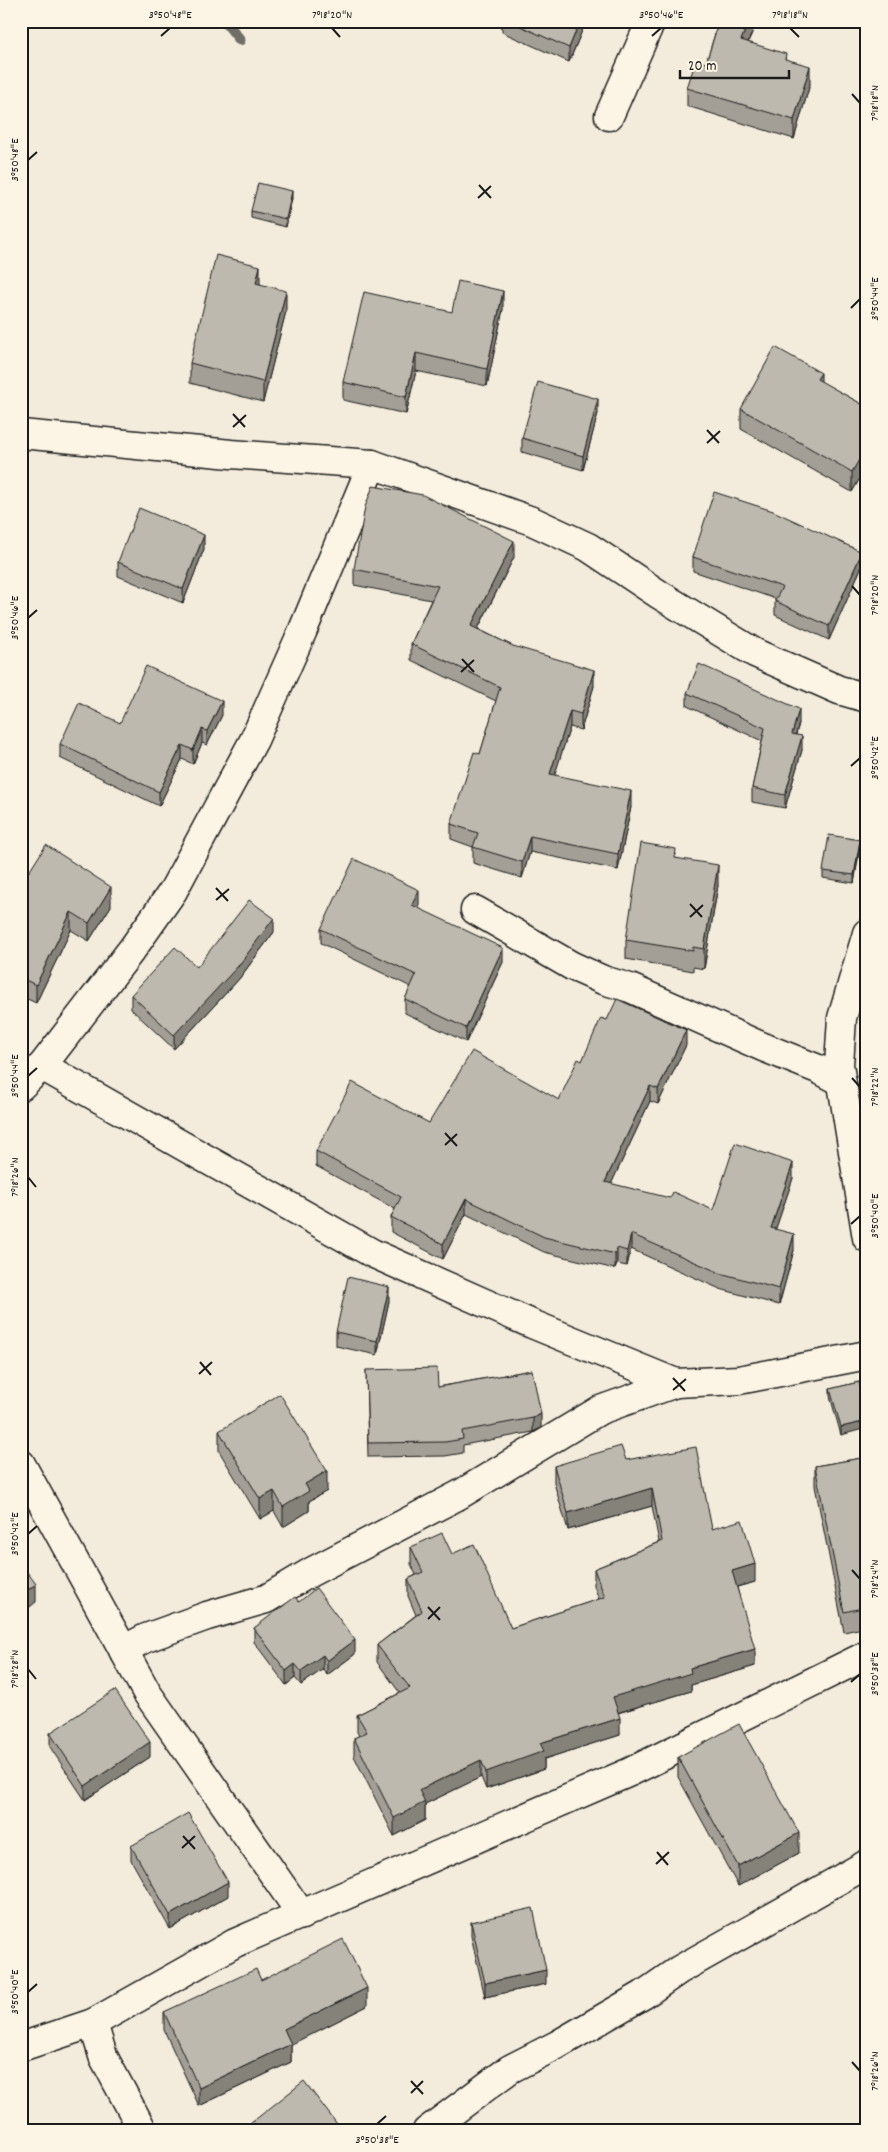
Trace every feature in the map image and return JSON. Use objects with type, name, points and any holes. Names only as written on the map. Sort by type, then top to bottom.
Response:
[{"type":"street","points":[[609,116],[651,21]]},
{"type":"street","points":[[21,434],[231,454],[372,464],[524,518],[588,547],[660,595],[755,653],[839,690],[867,698]]},
{"type":"street","points":[[21,1086],[42,1066],[133,948],[173,891],[254,740],[303,630],[372,464]]},
{"type":"street","points":[[475,910],[572,966],[603,980],[630,988],[763,1047],[818,1069],[841,1081]]},
{"type":"street","points":[[867,933],[842,1018],[839,1065],[867,1238]]},
{"type":"street","points":[[42,1066],[372,1253],[532,1324],[676,1383]]},
{"type":"street","points":[[123,1650],[146,1638],[199,1619],[266,1599],[312,1572],[459,1495],[600,1410],[676,1383],[739,1380],[867,1355]]},
{"type":"street","points":[[21,1464],[147,1693],[302,1915]]},
{"type":"street","points":[[21,2047],[93,2023],[236,1943],[630,1772],[867,1656]]},
{"type":"street","points":[[427,2131],[510,2069],[557,2045],[643,1995],[680,1970],[867,1864]]},
{"type":"street","points":[[93,2023],[103,2056],[144,2131]]},
{"type":"building","points":[[509,21],[580,21],[569,48]]},
{"type":"building","points":[[719,21],[749,21],[741,40],[786,54],[785,59],[810,66],[794,120],[687,88],[696,60],[706,63]]},
{"type":"building","points":[[258,183],[292,191],[286,219],[251,211]]},
{"type":"building","points":[[216,255],[260,266],[256,283],[286,291],[263,382],[190,363]]},
{"type":"building","points":[[458,281],[503,291],[487,369],[416,353],[406,397],[343,382],[364,292],[452,312]]},
{"type":"building","points":[[775,347],[821,373],[817,379],[867,407],[867,429],[865,433],[867,434],[867,446],[852,472],[741,409]]},
{"type":"building","points":[[538,382],[598,399],[583,456],[522,438]]},
{"type":"building","points":[[373,486],[423,495],[514,541],[471,626],[513,646],[594,670],[581,714],[570,711],[550,774],[631,791],[618,854],[530,836],[522,862],[473,847],[478,833],[451,824],[474,752],[480,754],[500,687],[411,644],[438,586],[354,569],[365,507]]},
{"type":"building","points":[[714,492],[773,511],[862,552],[829,626],[775,601],[782,587],[693,557]]},
{"type":"building","points":[[139,508],[204,535],[183,589],[118,562]]},
{"type":"building","points":[[699,664],[799,709],[792,734],[802,736],[785,795],[752,788],[765,728],[687,693]]},
{"type":"building","points":[[146,666],[222,701],[207,731],[202,729],[193,750],[182,745],[159,792],[60,744],[79,703],[120,723]]},
{"type":"building","points":[[829,835],[860,840],[854,875],[823,871]]},
{"type":"building","points":[[641,843],[676,849],[675,858],[718,865],[704,949],[693,947],[693,951],[626,940]]},
{"type":"building","points":[[46,845],[111,887],[89,923],[71,912],[36,985],[21,978],[21,866],[29,872]]},
{"type":"building","points":[[354,859],[419,890],[412,905],[503,948],[466,1028],[405,999],[416,975],[321,929]]},
{"type":"building","points":[[249,900],[274,918],[239,965],[174,1035],[131,995],[175,947],[197,967]]},
{"type":"building","points":[[617,999],[686,1030],[658,1089],[650,1086],[605,1182],[670,1198],[673,1192],[713,1210],[735,1143],[793,1163],[771,1228],[794,1234],[779,1289],[720,1273],[631,1234],[627,1251],[617,1248],[615,1254],[544,1237],[466,1199],[443,1244],[391,1217],[401,1197],[316,1151],[352,1082],[429,1123],[472,1051],[559,1100],[578,1059],[582,1061],[601,1018],[607,1020]]},
{"type":"building","points":[[348,1277],[389,1287],[377,1341],[336,1332]]},
{"type":"building","points":[[437,1368],[438,1387],[532,1370],[541,1414],[533,1418],[462,1431],[463,1439],[445,1442],[368,1443],[366,1370]]},
{"type":"building","points":[[859,1382],[867,1411],[867,1421],[841,1427],[830,1389]]},
{"type":"building","points":[[280,1394],[327,1471],[305,1484],[309,1491],[283,1507],[274,1491],[260,1499],[219,1431]]},
{"type":"building","points":[[621,1446],[626,1460],[696,1447],[712,1529],[742,1520],[755,1564],[732,1571],[755,1649],[690,1668],[691,1673],[613,1697],[620,1718],[540,1743],[544,1751],[486,1772],[481,1760],[419,1790],[425,1802],[394,1818],[354,1738],[367,1732],[357,1715],[410,1688],[377,1645],[422,1611],[408,1579],[423,1572],[411,1547],[442,1533],[452,1554],[474,1544],[511,1628],[605,1597],[594,1569],[662,1541],[652,1488],[568,1513],[554,1466]]},
{"type":"building","points":[[867,1457],[867,1607],[844,1612],[815,1466]]},
{"type":"building","points":[[21,1564],[36,1584],[21,1595]]},
{"type":"building","points":[[316,1588],[355,1640],[327,1661],[323,1655],[301,1671],[295,1664],[286,1671],[254,1628],[295,1597],[299,1602]]},
{"type":"building","points":[[115,1690],[150,1742],[85,1786],[50,1733]]},
{"type":"building","points":[[739,1724],[799,1833],[738,1866],[678,1757]]},
{"type":"building","points":[[188,1813],[228,1882],[170,1915],[131,1846]]},
{"type":"building","points":[[533,1908],[546,1970],[485,1983],[471,1922]]},
{"type":"building","points":[[343,1939],[367,1988],[284,2029],[291,2044],[199,2088],[164,2012],[256,1969],[261,1980]]},
{"type":"building","points":[[867,2077],[867,2089],[861,2081]]},
{"type":"building","points":[[304,2081],[337,2124],[329,2131],[241,2131]]},
{"type":"waterway","points":[[225,21],[240,40]]}]
